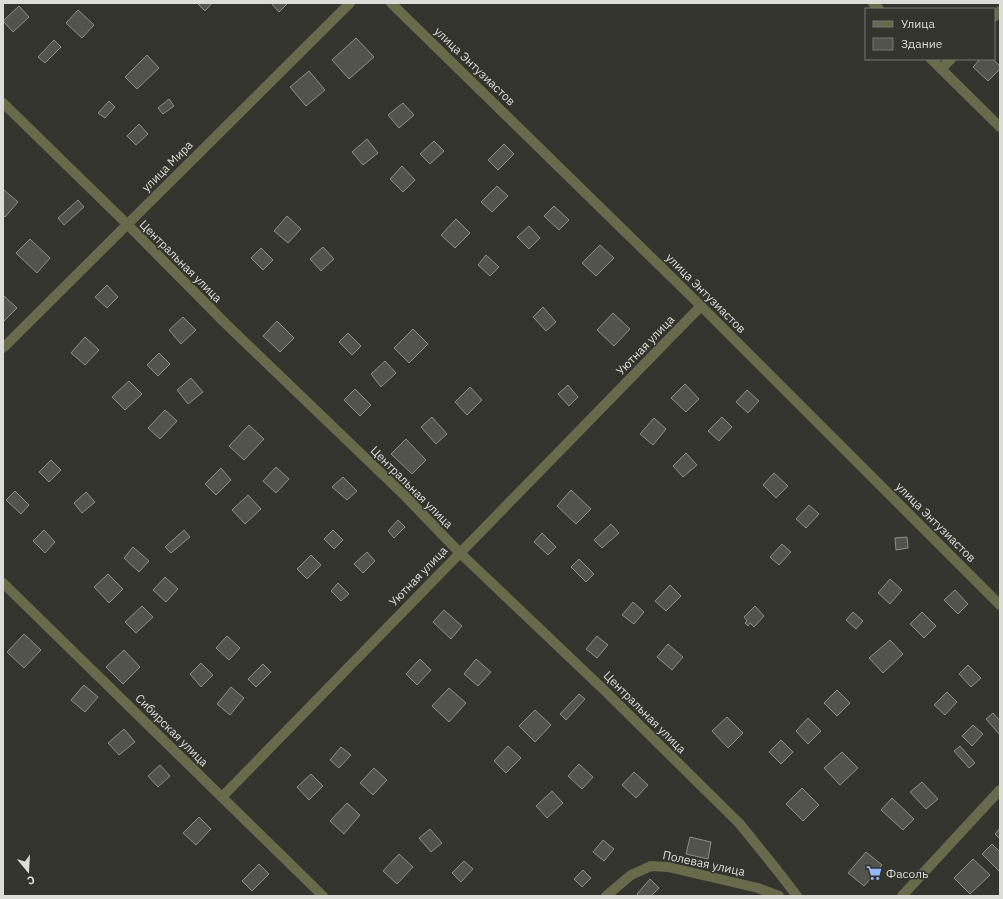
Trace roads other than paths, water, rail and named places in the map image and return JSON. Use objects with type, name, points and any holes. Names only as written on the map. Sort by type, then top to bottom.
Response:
[{"type":"street","name":"улица Мира","points":[[3,348],[350,3]]},
{"type":"street","name":"улица Энтузиастов","points":[[391,3],[701,306],[1000,605]]},
{"type":"street","points":[[932,60],[1000,127]]},
{"type":"street","points":[[941,69],[950,60]]},
{"type":"street","name":"Центральная улица","points":[[3,103],[127,224],[226,324],[405,496],[459,552],[603,689],[739,823],[797,896]]},
{"type":"street","name":"Уютная улица","points":[[222,797],[459,552],[701,306]]},
{"type":"street","name":"Сибирская улица","points":[[3,583],[323,896]]},
{"type":"street","points":[[902,896],[1000,790]]},
{"type":"street","name":"Полевая улица","points":[[606,896],[631,875],[651,866],[668,867],[758,888],[780,896]]},
{"type":"place","name":"Фасоль","points":[[874,873]]}]
